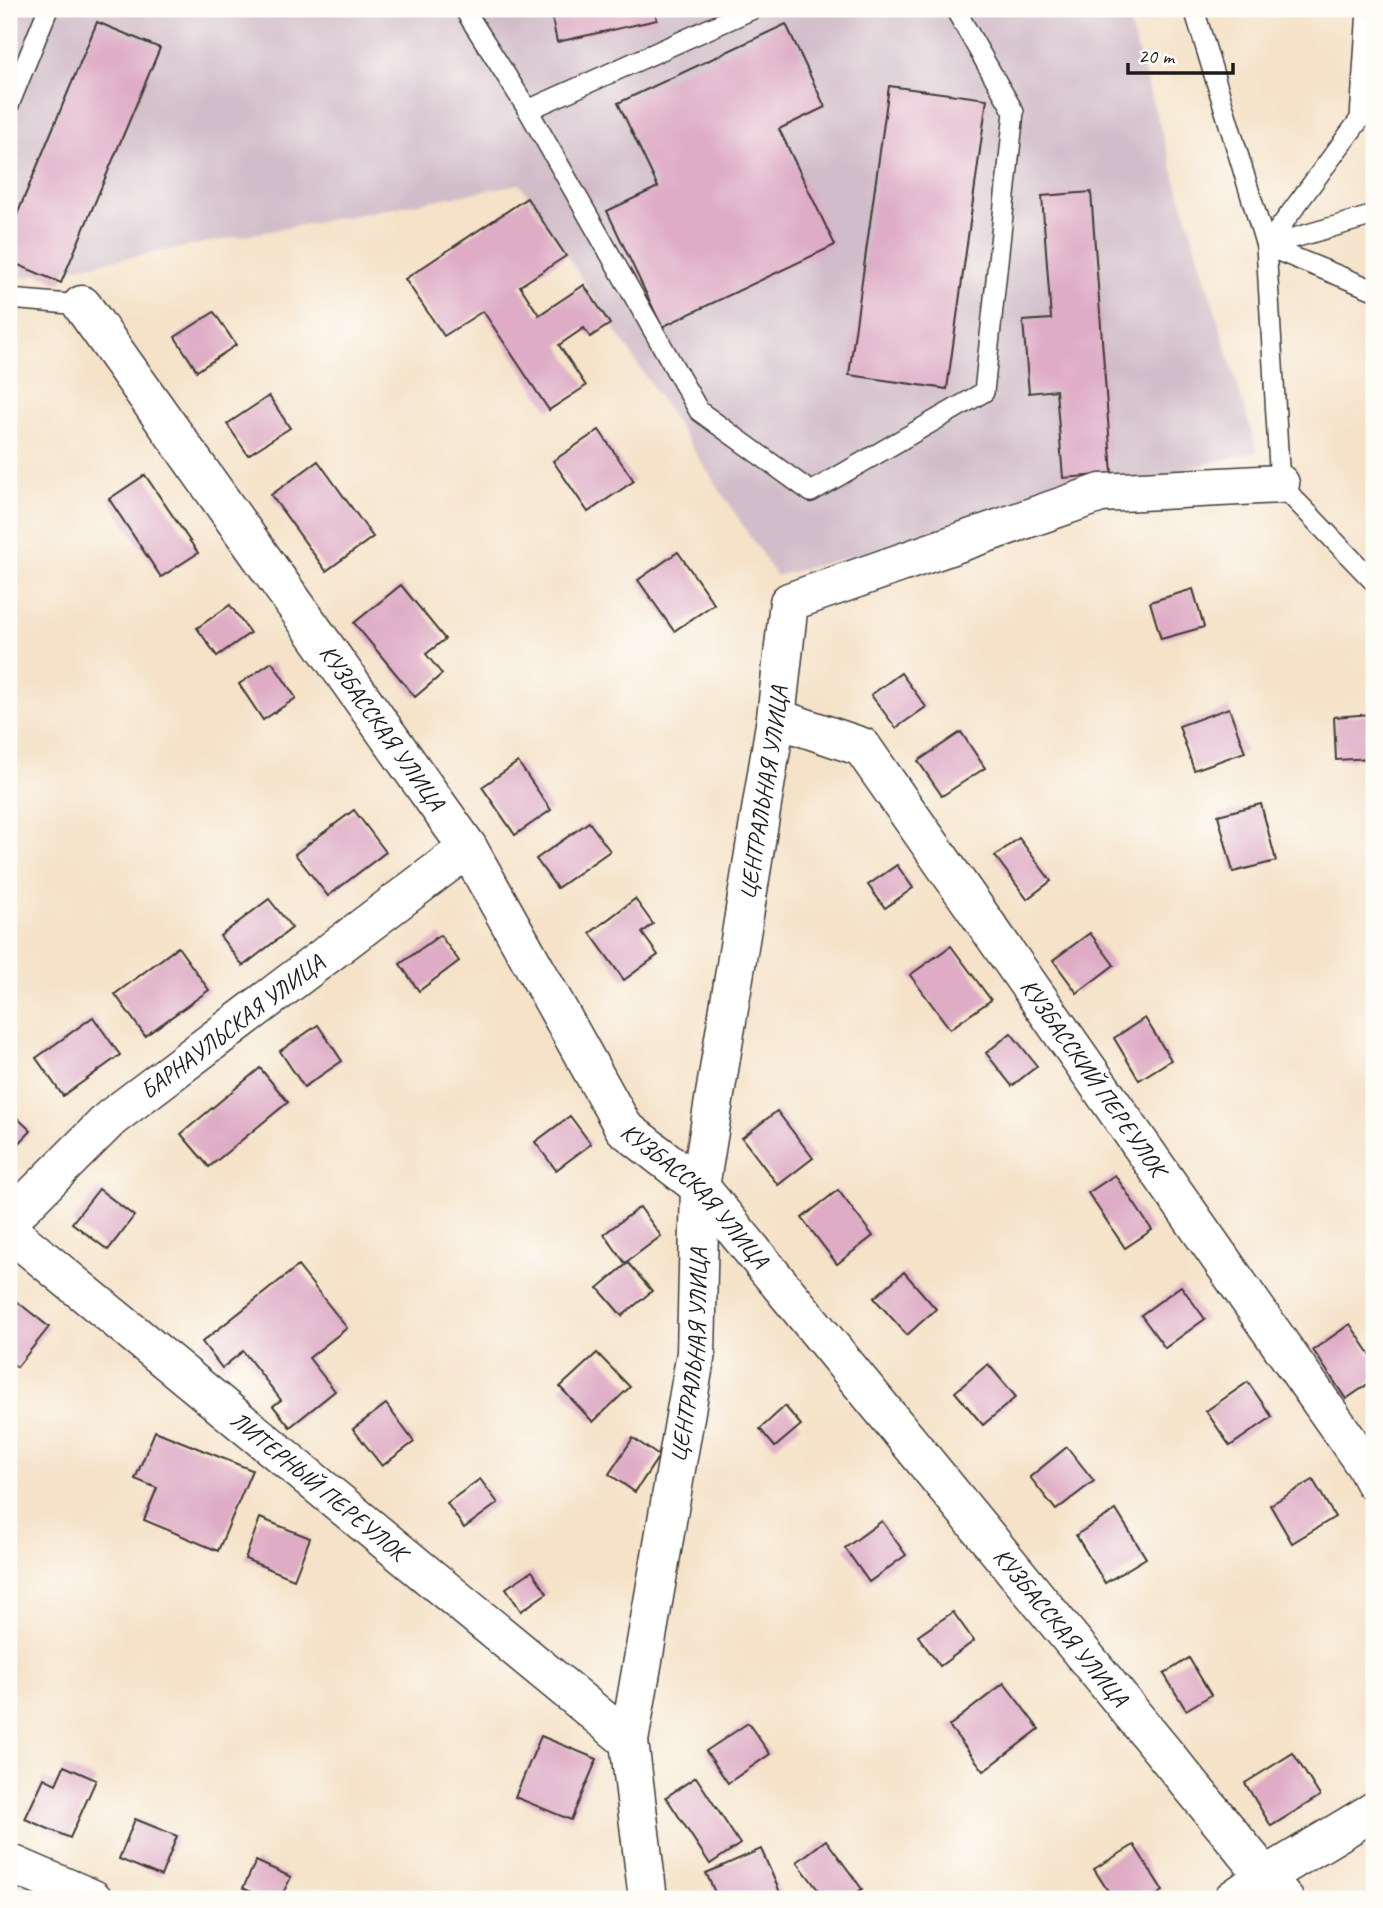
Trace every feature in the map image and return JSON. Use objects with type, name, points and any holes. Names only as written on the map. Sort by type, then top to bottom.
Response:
[{"type":"street","name":"КУЗБАССКАЯ УЛИЦА","points":[[82,305],[468,848],[624,1128],[701,1187],[1275,1887]]},
{"type":"street","name":"ЦЕНТРАЛЬНАЯ УЛИЦА","points":[[648,1899],[629,1741],[696,1353],[701,1187],[776,718],[789,602],[1101,494],[1280,484]]},
{"type":"street","name":"КУЗБАССКИЙ ПЕРЕУЛОК","points":[[776,718],[862,747],[1374,1482]]},
{"type":"street","name":"БАРНАУЛЬСКАЯ УЛИЦА","points":[[9,1220],[111,1118],[468,848]]},
{"type":"street","name":"ЛИТЕРНЫЙ ПЕРЕУЛОК","points":[[9,1231],[629,1741]]},
{"type":"street","points":[[1233,1899],[1275,1887],[1374,1811]]},
{"type":"street","points":[[9,1863],[93,1899]]},
{"type":"lane","points":[[9,105],[48,9]]},
{"type":"lane","points":[[464,9],[528,110],[699,411],[811,492],[984,392],[1014,112],[955,9]]},
{"type":"lane","points":[[528,110],[753,9]]},
{"type":"lane","points":[[1194,9],[1266,246],[1280,484],[1374,582]]},
{"type":"lane","points":[[1266,246],[1360,119],[1367,9]]},
{"type":"lane","points":[[1266,246],[1374,215]]},
{"type":"lane","points":[[1266,246],[1374,290]]},
{"type":"lane","points":[[9,299],[82,305]]},
{"type":"shaded area","points":[[9,9],[1125,9],[1257,451],[776,576],[520,184],[13,279],[9,291]]},
{"type":"building","points":[[550,9],[654,9],[657,20],[557,42]]},
{"type":"building","points":[[97,22],[160,48],[61,283],[9,261],[9,234]]},
{"type":"building","points":[[786,24],[825,107],[779,129],[835,245],[662,327],[607,211],[658,187],[618,103]]},
{"type":"building","points":[[889,86],[987,99],[947,389],[849,375]]},
{"type":"building","points":[[1091,192],[1112,474],[1063,478],[1056,390],[1029,393],[1023,321],[1051,319],[1042,196]]},
{"type":"building","points":[[527,198],[566,256],[520,286],[539,315],[584,285],[610,324],[590,337],[584,328],[559,345],[586,386],[549,410],[483,311],[444,336],[405,279]]},
{"type":"building","points":[[214,312],[236,345],[197,371],[175,337]]},
{"type":"building","points":[[269,396],[290,428],[248,455],[227,424]]},
{"type":"building","points":[[599,430],[634,481],[588,512],[553,461]]},
{"type":"building","points":[[318,461],[373,537],[326,571],[271,495]]},
{"type":"building","points":[[145,475],[198,553],[161,577],[109,499]]},
{"type":"building","points":[[678,552],[714,604],[674,631],[638,580]]},
{"type":"building","points":[[401,585],[445,639],[426,654],[442,674],[415,697],[354,623]]},
{"type":"building","points":[[1193,589],[1204,627],[1161,639],[1150,602]]},
{"type":"building","points":[[230,605],[250,633],[217,656],[197,628]]},
{"type":"building","points":[[272,662],[296,698],[263,720],[239,684]]},
{"type":"building","points":[[901,673],[926,707],[896,728],[871,695]]},
{"type":"building","points":[[1229,708],[1245,752],[1194,770],[1179,726]]},
{"type":"building","points":[[1371,714],[1373,758],[1336,760],[1334,717]]},
{"type":"building","points":[[961,732],[985,768],[942,796],[918,761]]},
{"type":"building","points":[[518,762],[551,810],[515,835],[482,787]]},
{"type":"building","points":[[1261,804],[1276,861],[1233,872],[1218,815]]},
{"type":"building","points":[[354,810],[386,852],[328,896],[295,854]]},
{"type":"building","points":[[589,822],[610,851],[557,888],[536,859]]},
{"type":"building","points":[[1019,838],[1051,881],[1027,899],[995,856]]},
{"type":"building","points":[[897,865],[913,888],[885,908],[868,885]]},
{"type":"building","points":[[269,899],[292,928],[243,966],[220,936]]},
{"type":"building","points":[[635,899],[653,924],[642,933],[658,955],[624,980],[590,933]]},
{"type":"building","points":[[1090,933],[1114,965],[1077,993],[1053,960]]},
{"type":"building","points":[[440,935],[459,961],[419,991],[400,964]]},
{"type":"building","points":[[951,946],[991,1000],[950,1029],[910,975]]},
{"type":"building","points":[[178,947],[209,990],[145,1036],[115,994]]},
{"type":"building","points":[[93,1017],[120,1055],[63,1096],[36,1058]]},
{"type":"building","points":[[1145,1018],[1171,1060],[1139,1080],[1114,1038]]},
{"type":"building","points":[[318,1025],[342,1061],[304,1087],[280,1051]]},
{"type":"building","points":[[1011,1033],[1037,1066],[1012,1086],[986,1053]]},
{"type":"building","points":[[260,1068],[288,1102],[209,1167],[181,1134]]},
{"type":"building","points":[[9,1110],[31,1131],[9,1154]]},
{"type":"building","points":[[777,1111],[813,1158],[778,1185],[742,1138]]},
{"type":"building","points":[[570,1116],[591,1144],[556,1170],[535,1142]]},
{"type":"building","points":[[1115,1175],[1152,1230],[1125,1248],[1088,1193]]},
{"type":"building","points":[[99,1189],[134,1216],[108,1250],[72,1223]]},
{"type":"building","points":[[838,1190],[873,1236],[837,1264],[802,1218]]},
{"type":"building","points":[[640,1207],[661,1236],[625,1263],[604,1234]]},
{"type":"building","points":[[628,1263],[652,1291],[622,1316],[598,1288]]},
{"type":"building","points":[[298,1266],[347,1328],[309,1358],[335,1391],[290,1427],[273,1406],[281,1400],[243,1351],[222,1368],[202,1342]]},
{"type":"building","points":[[904,1272],[936,1309],[907,1335],[874,1298]]},
{"type":"building","points":[[1181,1286],[1205,1319],[1165,1348],[1141,1315]]},
{"type":"building","points":[[15,1300],[49,1327],[17,1367],[9,1361],[9,1307]]},
{"type":"building","points":[[1350,1324],[1374,1360],[1374,1380],[1346,1399],[1313,1350]]},
{"type":"building","points":[[597,1353],[630,1387],[593,1422],[560,1387]]},
{"type":"building","points":[[988,1364],[1016,1397],[983,1425],[955,1392]]},
{"type":"building","points":[[1248,1382],[1272,1417],[1230,1446],[1206,1411]]},
{"type":"building","points":[[386,1404],[414,1442],[382,1466],[353,1429]]},
{"type":"building","points":[[785,1406],[801,1425],[775,1447],[760,1429]]},
{"type":"building","points":[[155,1431],[252,1470],[218,1551],[144,1520],[157,1488],[135,1479]]},
{"type":"building","points":[[633,1438],[659,1456],[635,1492],[609,1474]]},
{"type":"building","points":[[1067,1447],[1094,1481],[1056,1510],[1030,1477]]},
{"type":"building","points":[[480,1479],[498,1503],[464,1528],[447,1503]]},
{"type":"building","points":[[1313,1480],[1335,1517],[1292,1543],[1270,1505]]},
{"type":"building","points":[[1116,1510],[1146,1558],[1105,1583],[1076,1535]]},
{"type":"building","points":[[260,1518],[310,1538],[294,1579],[245,1559]]},
{"type":"building","points":[[882,1521],[906,1555],[869,1582],[845,1548]]},
{"type":"building","points":[[532,1571],[547,1593],[521,1611],[506,1588]]},
{"type":"building","points":[[953,1612],[974,1641],[940,1666],[918,1636]]},
{"type":"building","points":[[1189,1658],[1211,1695],[1186,1710],[1164,1674]]},
{"type":"building","points":[[1004,1683],[1039,1729],[984,1771],[949,1726]]},
{"type":"building","points":[[748,1723],[770,1754],[728,1783],[706,1751]]},
{"type":"building","points":[[541,1736],[597,1759],[571,1820],[515,1797]]},
{"type":"building","points":[[1293,1753],[1320,1796],[1271,1826],[1245,1783]]},
{"type":"building","points":[[64,1766],[96,1780],[70,1838],[25,1819],[44,1778],[56,1784]]},
{"type":"building","points":[[696,1777],[740,1844],[710,1864],[666,1797]]},
{"type":"building","points":[[135,1819],[177,1836],[161,1876],[119,1859]]},
{"type":"building","points":[[826,1840],[862,1889],[848,1899],[825,1899],[797,1862]]},
{"type":"building","points":[[1134,1845],[1163,1891],[1150,1899],[1113,1899],[1094,1869]]},
{"type":"building","points":[[761,1849],[783,1899],[718,1899],[706,1873]]},
{"type":"building","points":[[256,1861],[291,1877],[280,1899],[266,1899],[243,1888]]}]
